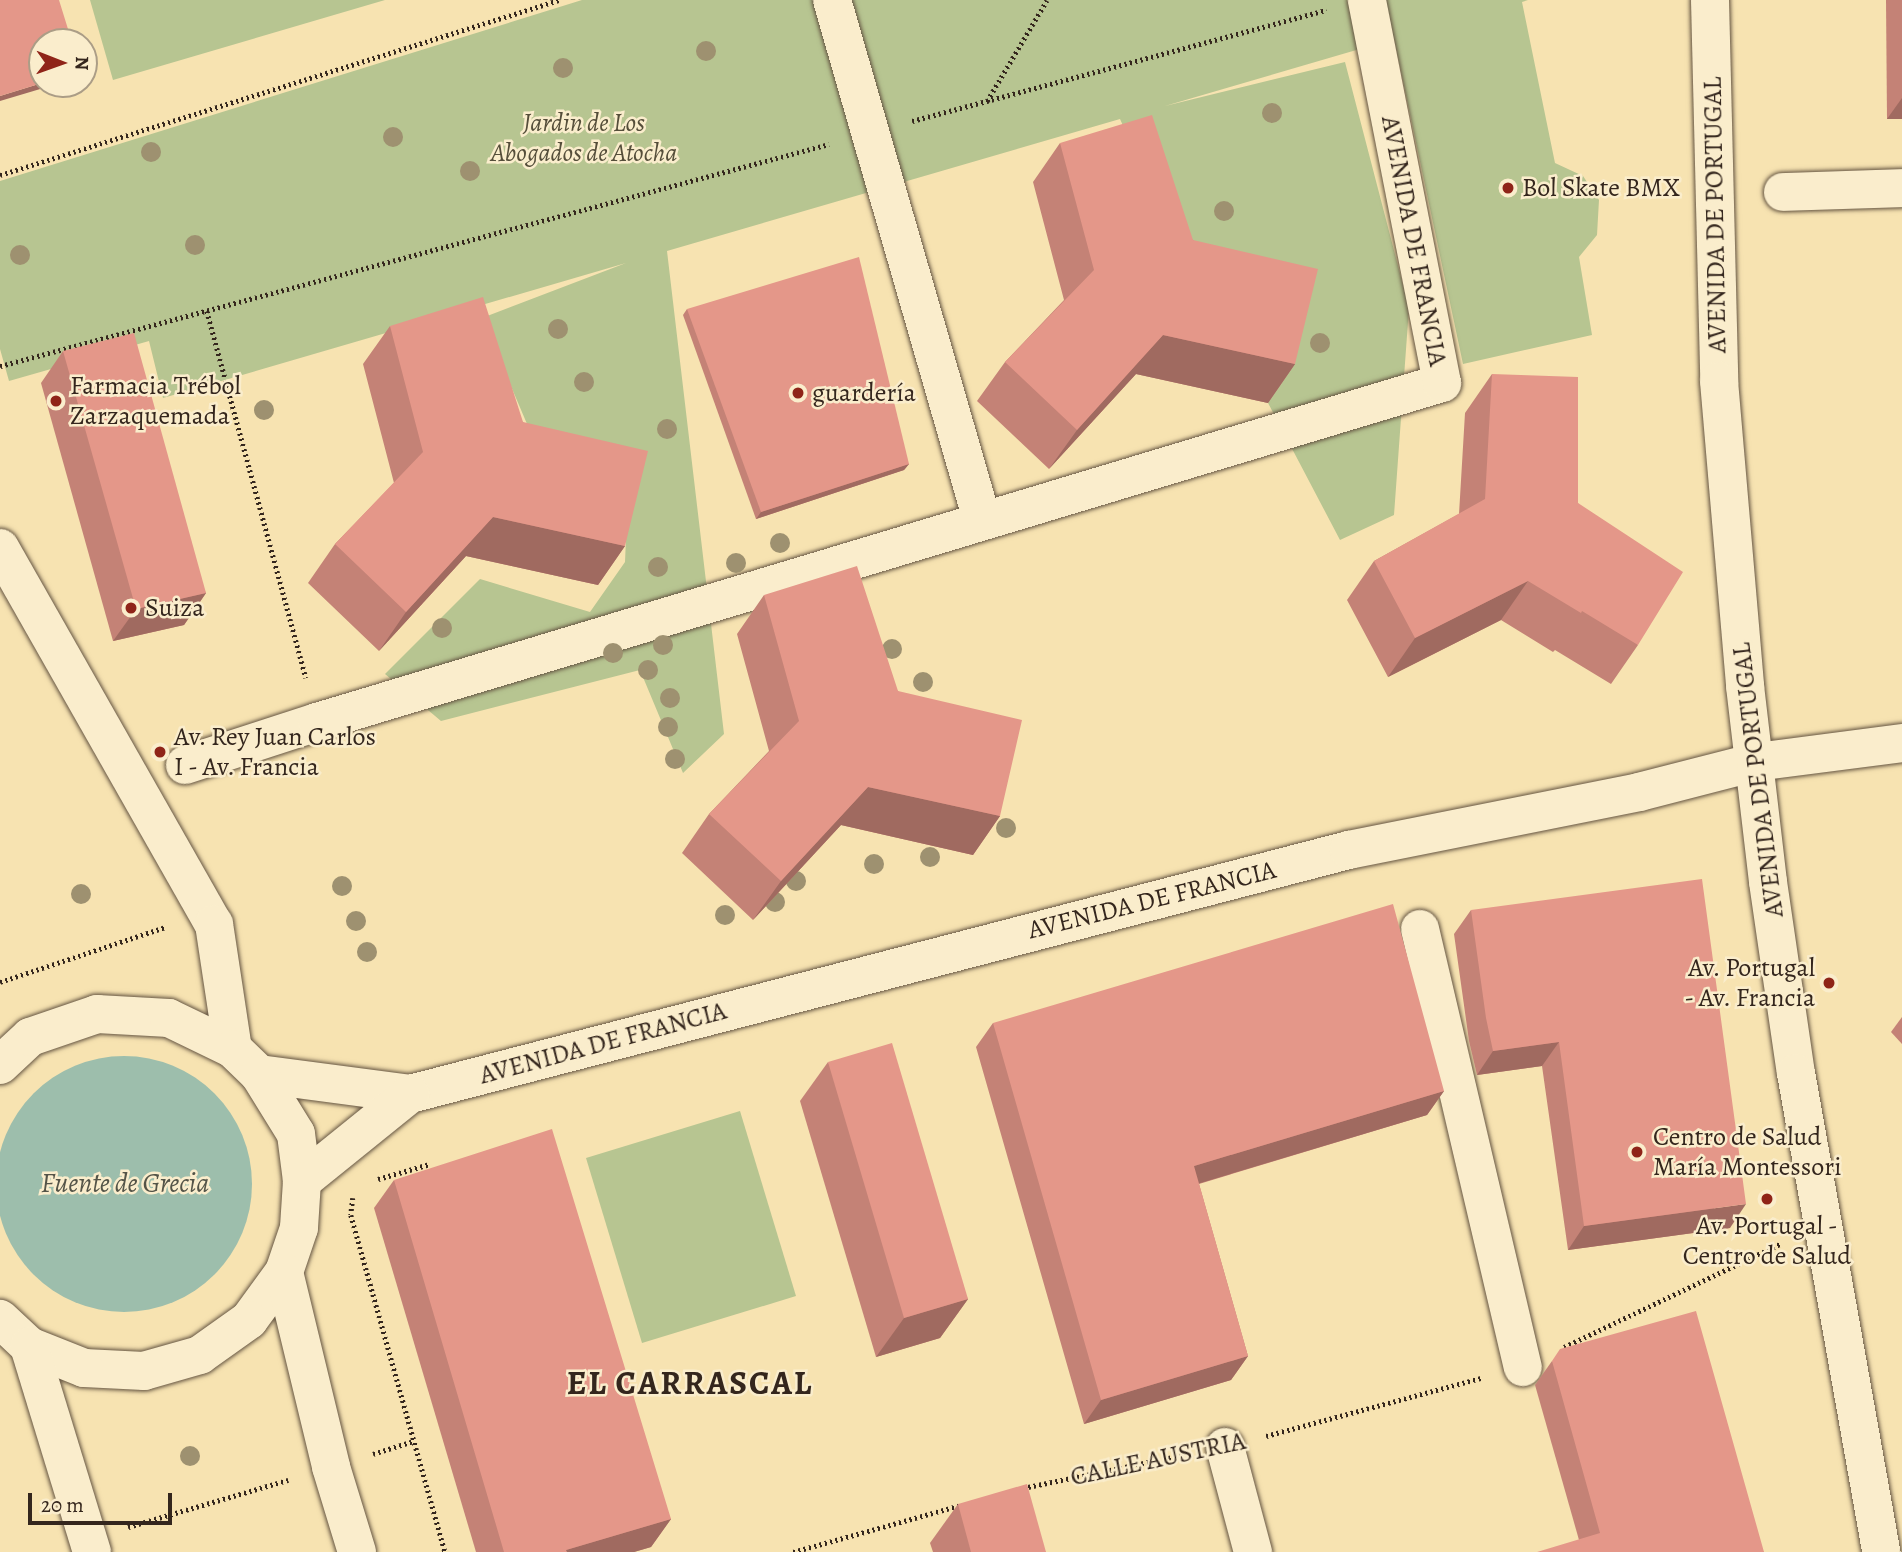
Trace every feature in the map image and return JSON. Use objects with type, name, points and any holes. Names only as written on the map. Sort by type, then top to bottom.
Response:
[{"type":"street","points":[[832,0],[982,520]]},
{"type":"street","name":"AVENIDA DE PORTUGAL","points":[[1710,0],[1719,381],[1745,687],[1756,762],[1768,882],[1821,1225],[1881,1552]]},
{"type":"street","name":"AVENIDA DE FRANCIA","points":[[185,765],[317,722],[1442,383],[1352,4]]},
{"type":"street","points":[[1783,192],[1902,188]]},
{"type":"street","points":[[0,548],[214,923],[246,1062],[296,1134],[302,1181],[299,1228],[284,1272],[249,1320],[200,1355],[144,1371],[84,1368],[29,1346],[0,1319]]},
{"type":"street","name":"AVENIDA DE FRANCIA","points":[[302,1181],[410,1094],[1349,850],[1639,792],[1756,762],[1902,743]]},
{"type":"street","points":[[1420,929],[1522,1367]]},
{"type":"street","points":[[0,1065],[30,1037],[97,1013],[169,1018],[246,1062]]},
{"type":"street","name":"AVENIDA DE FRANCIA","points":[[246,1062],[410,1094]]},
{"type":"street","points":[[284,1272],[331,1466],[357,1552]]},
{"type":"street","points":[[29,1346],[90,1546]]},
{"type":"street","points":[[1225,1447],[1253,1552]]},
{"type":"path","points":[[0,174],[559,0]]},
{"type":"path","points":[[987,101],[1047,0]]},
{"type":"path","points":[[0,366],[1352,4]]},
{"type":"path","points":[[208,311],[317,722]]},
{"type":"path","points":[[0,982],[208,912]]},
{"type":"path","points":[[371,1182],[430,1164]]},
{"type":"path","points":[[354,1194],[351,1215],[444,1552]]},
{"type":"path","name":"CALLE AUSTRIA","points":[[1011,1491],[1225,1447],[1522,1367],[1821,1225]]},
{"type":"path","points":[[90,1546],[414,1441]]},
{"type":"path","points":[[793,1552],[972,1502]]},
{"type":"green space","points":[[90,0],[385,0],[113,80]]},
{"type":"green space","name":"Jardin de Los Abogados de Atocha","points":[[582,0],[1528,0],[1522,2],[1555,163],[1583,176],[1599,200],[1597,235],[1579,257],[1592,335],[1463,364],[1394,39],[1165,106],[1345,62],[1409,308],[1394,515],[1340,540],[1268,403],[1309,290],[1180,253],[1120,119],[667,251],[724,734],[683,773],[640,670],[441,721],[385,674],[480,579],[590,612],[625,562],[629,468],[533,438],[482,318],[626,263],[163,398],[149,341],[9,381],[0,349],[0,181]]},
{"type":"green space","points":[[740,1111],[796,1296],[642,1343],[586,1158]]},
{"type":"water","name":"Fuente de Grecia","points":[[124,1056],[173,1066],[205,1085],[223,1103],[242,1135],[252,1184],[242,1233],[223,1265],[205,1283],[173,1302],[124,1312],[75,1302],[43,1283],[25,1265],[6,1233],[-4,1184],[6,1135],[25,1103],[43,1085],[75,1066]]},
{"type":"building","points":[[0,0],[59,0],[68,28],[28,28],[28,87],[0,96]]},
{"type":"building","points":[[1152,115],[1193,240],[1318,269],[1295,364],[1163,335],[1077,430],[1005,362],[1094,270],[1060,143]]},
{"type":"building","name":"guardería","points":[[859,257],[909,464],[761,512],[687,309]]},
{"type":"building","points":[[483,297],[523,422],[648,451],[625,546],[493,517],[406,612],[335,544],[423,452],[390,326]]},
{"type":"building","points":[[134,333],[206,593],[136,609],[63,351]]},
{"type":"building","points":[[1492,374],[1578,377],[1578,503],[1683,572],[1638,645],[1528,581],[1415,638],[1374,561],[1485,499]]},
{"type":"building","points":[[857,566],[898,691],[1022,720],[1000,816],[868,787],[781,881],[709,814],[799,721],[764,595]]},
{"type":"building","name":"Centro de Salud María Montessori","points":[[1702,879],[1746,1204],[1584,1226],[1559,1042],[1493,1051],[1471,910]]},
{"type":"building","points":[[1393,904],[1444,1091],[1194,1166],[1248,1356],[1101,1400],[993,1023]]},
{"type":"building","points":[[892,1043],[968,1299],[904,1318],[828,1062]]},
{"type":"building","points":[[552,1129],[671,1519],[566,1550],[567,1552],[504,1552],[394,1180]]},
{"type":"building","points":[[1696,1311],[1764,1552],[1537,1552],[1600,1533],[1552,1361],[1560,1349]]},
{"type":"building","points":[[1027,1484],[1046,1552],[971,1552],[958,1504]]},
{"type":"place","name":"Bol Skate BMX","points":[[1508,188]]},
{"type":"place","name":"guardería","points":[[798,393]]},
{"type":"place","name":"Farmacia Trébol Zarzaquemada","points":[[56,401]]},
{"type":"place","name":"Suiza","points":[[131,608]]},
{"type":"place","name":"Av. Rey Juan Carlos I - Av. Francia","points":[[160,752]]},
{"type":"place","name":"Av. Portugal - Av. Francia","points":[[1829,983]]},
{"type":"place","name":"Centro de Salud María Montessori","points":[[1637,1152]]},
{"type":"place","name":"Av. Portugal - Centro de Salud","points":[[1767,1199]]},
{"type":"district","name":"EL CARRASCAL","points":[[690,1383]]}]
